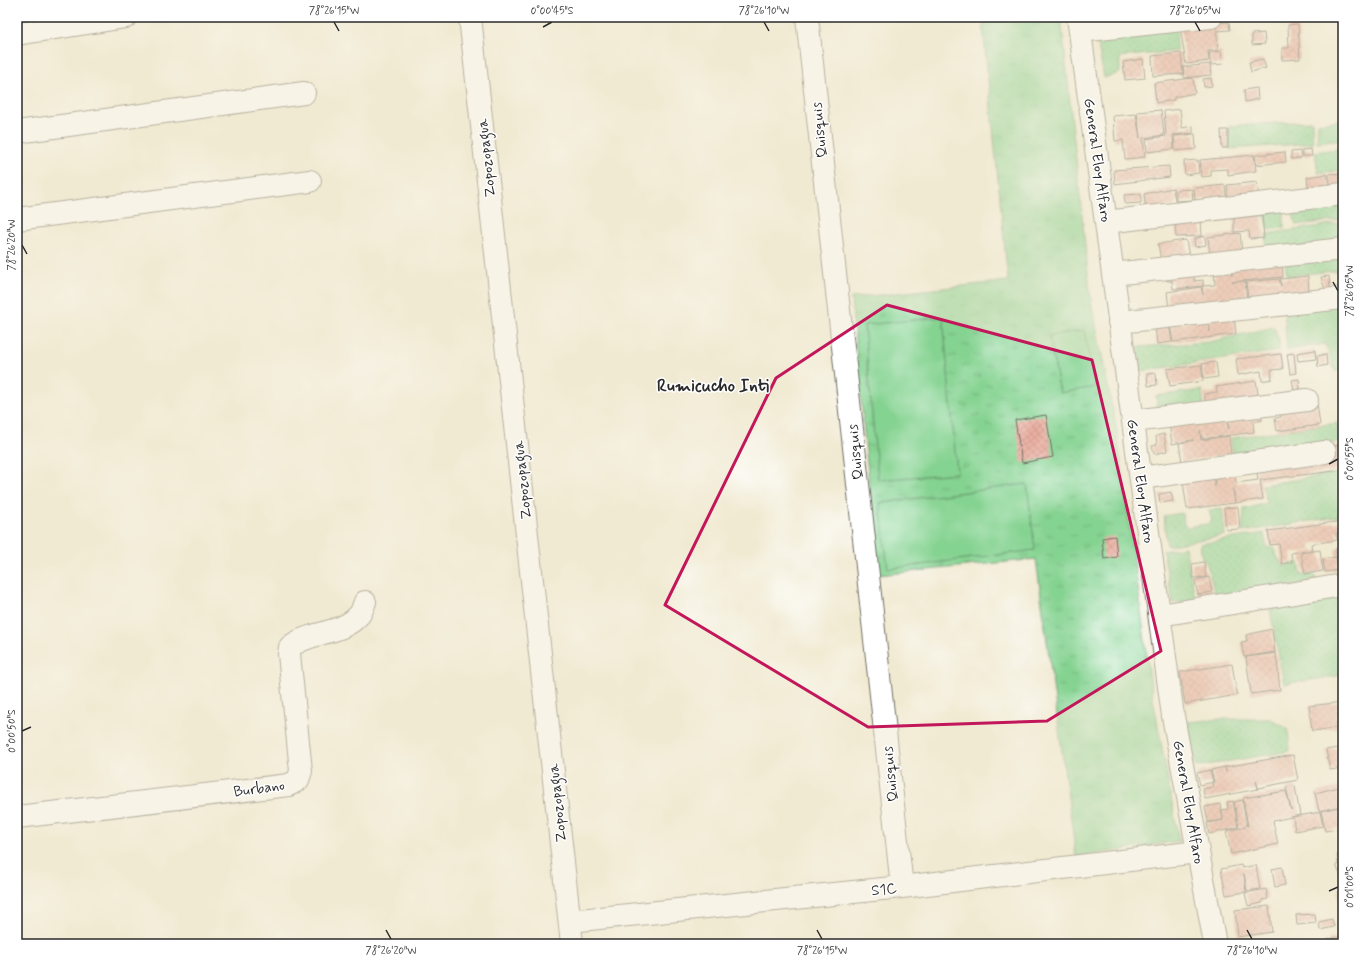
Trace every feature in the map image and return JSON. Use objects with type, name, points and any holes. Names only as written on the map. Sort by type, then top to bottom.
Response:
[{"type":"street","points":[[17,34],[126,17]]},
{"type":"street","name":"Zopozopagua","points":[[470,17],[572,944]]},
{"type":"street","name":"Quisquis","points":[[807,17],[902,887]]},
{"type":"street","points":[[1079,24],[1210,17]]},
{"type":"street","name":"General Eloy Alfaro","points":[[1079,24],[1173,716],[1215,944]]},
{"type":"street","points":[[17,132],[304,93]]},
{"type":"street","points":[[17,219],[310,181]]},
{"type":"street","points":[[1106,222],[1343,194]]},
{"type":"street","points":[[1113,274],[1343,249]]},
{"type":"street","points":[[1119,322],[1343,298]]},
{"type":"street","points":[[1133,421],[1307,400]]},
{"type":"street","points":[[1141,478],[1325,452]]},
{"type":"street","points":[[1160,615],[1343,585]]},
{"type":"street","name":"Burbano","points":[[17,817],[289,785],[298,780],[301,771],[289,654],[290,647],[298,640],[348,623],[359,616],[365,602]]},
{"type":"street","name":"S1C","points":[[570,921],[902,887],[1198,852]]},
{"type":"highlighted area","points":[[887,305],[1092,360],[1161,651],[1047,721],[868,727],[665,605],[776,378]]},
{"type":"green space","points":[[982,17],[1061,17],[1091,301],[1117,431],[1152,693],[1179,841],[1076,857],[1036,559],[878,575],[851,298],[1008,281]]},
{"type":"green space","points":[[1176,26],[1177,51],[1120,57],[1120,73],[1104,78],[1096,34]]},
{"type":"green space","points":[[1343,120],[1343,139],[1317,142],[1318,123]]},
{"type":"green space","points":[[1312,121],[1313,143],[1229,149],[1229,126]]},
{"type":"green space","points":[[1343,148],[1343,170],[1318,173],[1315,152]]},
{"type":"green space","points":[[1343,200],[1343,220],[1296,225],[1291,206]]},
{"type":"green space","points":[[1284,205],[1284,228],[1269,230],[1263,208]]},
{"type":"green space","points":[[1341,223],[1343,241],[1266,251],[1266,234]]},
{"type":"green space","points":[[1343,253],[1343,270],[1287,276],[1285,259]]},
{"type":"green space","points":[[1343,304],[1343,370],[1335,371],[1325,344],[1287,350],[1284,311]]},
{"type":"green space","points":[[943,317],[957,473],[878,480],[864,325]]},
{"type":"green space","points":[[1274,327],[1279,340],[1279,351],[1141,371],[1138,347],[1209,342]]},
{"type":"green space","points":[[1084,330],[1095,387],[1060,393],[1049,336]]},
{"type":"green space","points":[[1202,390],[1204,408],[1158,411],[1156,396]]},
{"type":"green space","points":[[1337,423],[1339,442],[1233,457],[1231,438]]},
{"type":"green space","points":[[1343,472],[1343,516],[1242,532],[1244,509],[1267,503],[1262,485]]},
{"type":"green space","points":[[1027,484],[1035,550],[888,569],[880,503]]},
{"type":"green space","points":[[1222,509],[1225,535],[1167,546],[1164,516],[1182,513],[1184,524],[1187,527],[1207,524],[1212,521],[1209,510]]},
{"type":"green space","points":[[1264,533],[1267,548],[1275,547],[1275,553],[1283,566],[1299,562],[1301,574],[1314,574],[1318,582],[1216,598],[1207,564],[1202,558],[1200,544]]},
{"type":"green space","points":[[1185,547],[1196,602],[1173,603],[1163,551]]},
{"type":"green space","points":[[1343,598],[1343,675],[1284,684],[1270,609]]},
{"type":"green space","points":[[1220,719],[1271,719],[1288,729],[1290,751],[1196,767],[1188,722]]},
{"type":"building","points":[[1229,22],[1230,30],[1217,31],[1216,23]]},
{"type":"building","points":[[1216,23],[1218,50],[1208,51],[1209,61],[1186,64],[1180,27]]},
{"type":"building","points":[[1298,24],[1300,59],[1282,60],[1282,48],[1289,48],[1288,25]]},
{"type":"building","points":[[1264,33],[1265,44],[1252,45],[1252,34]]},
{"type":"building","points":[[1221,51],[1223,64],[1211,65],[1209,53]]},
{"type":"building","points":[[1181,53],[1183,74],[1153,76],[1152,56]]},
{"type":"building","points":[[1143,59],[1145,78],[1125,80],[1123,62]]},
{"type":"building","points":[[1263,59],[1266,68],[1251,72],[1249,62]]},
{"type":"building","points":[[1210,64],[1211,75],[1184,78],[1183,67]]},
{"type":"building","points":[[1193,78],[1195,93],[1174,97],[1174,100],[1156,103],[1154,83]]},
{"type":"building","points":[[1211,78],[1212,86],[1204,87],[1203,79]]},
{"type":"building","points":[[1257,88],[1258,99],[1245,102],[1244,90]]},
{"type":"building","points":[[1180,109],[1182,128],[1193,126],[1193,133],[1173,135],[1174,149],[1147,152],[1146,139],[1166,136],[1164,111]]},
{"type":"building","points":[[1161,110],[1164,135],[1143,138],[1145,157],[1125,159],[1123,140],[1115,141],[1113,116],[1136,114],[1140,138],[1137,112]]},
{"type":"building","points":[[1221,130],[1228,130],[1228,148],[1222,148]]},
{"type":"building","points":[[1195,134],[1196,149],[1175,151],[1174,136]]},
{"type":"building","points":[[1311,149],[1312,156],[1302,156],[1302,150]]},
{"type":"building","points":[[1300,151],[1301,158],[1291,159],[1291,152]]},
{"type":"building","points":[[1285,152],[1286,162],[1256,165],[1255,155]]},
{"type":"building","points":[[1254,155],[1256,171],[1228,175],[1228,169],[1211,170],[1211,176],[1202,177],[1200,160]]},
{"type":"building","points":[[1198,160],[1199,173],[1185,175],[1184,161]]},
{"type":"building","points":[[1169,166],[1170,177],[1115,184],[1114,170]]},
{"type":"building","points":[[1343,173],[1343,191],[1331,192],[1329,174]]},
{"type":"building","points":[[1327,174],[1330,193],[1309,196],[1307,177]]},
{"type":"building","points":[[1257,182],[1259,199],[1228,201],[1227,185]]},
{"type":"building","points":[[1225,185],[1226,197],[1195,200],[1194,188]]},
{"type":"building","points":[[1173,188],[1176,205],[1146,210],[1144,194]]},
{"type":"building","points":[[1192,189],[1193,200],[1176,201],[1176,190]]},
{"type":"building","points":[[1141,194],[1141,203],[1125,204],[1124,195]]},
{"type":"building","points":[[1262,214],[1264,238],[1250,239],[1249,231],[1234,232],[1234,216]]},
{"type":"building","points":[[1201,219],[1202,236],[1176,237],[1175,221]]},
{"type":"building","points":[[1240,233],[1242,253],[1210,256],[1208,237]]},
{"type":"building","points":[[1205,236],[1206,245],[1195,247],[1194,239]]},
{"type":"building","points":[[1186,240],[1189,257],[1161,261],[1158,244]]},
{"type":"building","points":[[1282,259],[1283,277],[1232,282],[1245,281],[1247,300],[1169,309],[1167,292],[1201,287],[1203,295],[1202,286],[1215,285],[1214,272],[1231,271],[1232,276],[1231,264]]},
{"type":"building","points":[[1190,271],[1190,277],[1194,276],[1194,281],[1203,280],[1203,286],[1173,289],[1172,281],[1167,281],[1166,274]]},
{"type":"building","points":[[1308,276],[1309,293],[1248,300],[1246,282],[1279,279],[1281,286],[1280,279]]},
{"type":"building","points":[[1329,276],[1330,289],[1325,290],[1321,277]]},
{"type":"building","points":[[1234,317],[1236,334],[1173,342],[1170,324],[1208,319],[1210,332],[1209,320]]},
{"type":"building","points":[[1169,325],[1172,342],[1157,344],[1155,327]]},
{"type":"building","points":[[1315,350],[1316,359],[1298,361],[1297,353]]},
{"type":"building","points":[[1294,353],[1296,373],[1290,374],[1287,354]]},
{"type":"building","points":[[1281,354],[1283,369],[1271,370],[1272,379],[1262,381],[1261,371],[1238,375],[1236,359]]},
{"type":"building","points":[[1326,354],[1327,365],[1318,367],[1317,356]]},
{"type":"building","points":[[1216,362],[1218,377],[1204,379],[1202,364]]},
{"type":"building","points":[[1201,365],[1203,381],[1170,386],[1167,369]]},
{"type":"building","points":[[1156,373],[1157,385],[1148,386],[1147,374]]},
{"type":"building","points":[[1299,379],[1300,389],[1294,390],[1292,380]]},
{"type":"building","points":[[1256,381],[1259,400],[1207,409],[1204,394],[1217,392],[1216,387]]},
{"type":"building","points":[[1317,403],[1320,425],[1277,431],[1275,418],[1281,417],[1280,408]]},
{"type":"building","points":[[1260,409],[1262,420],[1253,422],[1254,432],[1202,439],[1200,430],[1201,440],[1229,436],[1231,454],[1182,462],[1179,443],[1194,440],[1172,444],[1169,423],[1225,414],[1229,429],[1226,414]]},
{"type":"building","points":[[1046,415],[1053,457],[1022,463],[1015,420]]},
{"type":"building","points":[[1164,434],[1167,451],[1154,454],[1152,446],[1157,445],[1156,436]]},
{"type":"building","points":[[1343,445],[1343,470],[1260,480],[1263,499],[1187,509],[1182,475],[1213,474],[1215,487],[1214,475],[1234,467],[1236,483],[1258,480],[1256,465],[1325,447]]},
{"type":"building","points":[[1171,492],[1173,501],[1160,503],[1159,494]]},
{"type":"building","points":[[1238,507],[1240,529],[1226,530],[1224,508]]},
{"type":"building","points":[[1343,521],[1343,531],[1336,533],[1337,540],[1311,544],[1312,550],[1291,553],[1292,562],[1282,564],[1279,544],[1270,545],[1268,531]]},
{"type":"building","points":[[1115,536],[1117,557],[1104,559],[1102,538]]},
{"type":"building","points":[[1343,547],[1343,574],[1339,575],[1335,549]]},
{"type":"building","points":[[1320,550],[1323,571],[1305,574],[1301,553]]},
{"type":"building","points":[[1336,557],[1338,570],[1325,572],[1323,559]]},
{"type":"building","points":[[1204,562],[1206,577],[1193,578],[1192,564]]},
{"type":"building","points":[[1209,577],[1212,592],[1198,595],[1195,580]]},
{"type":"building","points":[[1272,629],[1275,652],[1244,657],[1241,642],[1247,641],[1246,635]]},
{"type":"building","points":[[1276,653],[1280,690],[1251,694],[1246,657]]},
{"type":"building","points":[[1232,664],[1237,695],[1185,704],[1180,672]]},
{"type":"building","points":[[1343,702],[1343,727],[1312,731],[1309,706]]},
{"type":"building","points":[[1343,747],[1343,768],[1330,770],[1326,750]]},
{"type":"building","points":[[1293,755],[1298,780],[1258,788],[1256,780],[1258,789],[1205,799],[1203,789],[1213,787],[1212,783],[1214,782],[1211,770]]},
{"type":"building","points":[[1210,770],[1213,782],[1200,785],[1197,773]]},
{"type":"building","points":[[1295,786],[1300,815],[1273,821],[1278,844],[1231,854],[1226,831],[1245,827],[1239,827],[1234,802],[1242,800],[1248,826],[1243,798],[1286,791],[1291,810],[1286,787]]},
{"type":"building","points":[[1343,786],[1343,828],[1325,831],[1321,811],[1338,807],[1319,811],[1315,793]]},
{"type":"building","points":[[1233,801],[1238,827],[1209,834],[1207,823],[1223,820],[1222,810],[1228,809],[1227,802]]},
{"type":"building","points":[[1220,804],[1223,820],[1208,822],[1205,807]]},
{"type":"building","points":[[1320,812],[1323,826],[1295,831],[1293,817]]},
{"type":"building","points":[[1343,854],[1343,871],[1339,872],[1336,865],[1338,865],[1337,855]]},
{"type":"building","points":[[1241,865],[1242,868],[1256,865],[1260,889],[1247,891],[1244,874],[1246,892],[1226,895],[1221,869]]},
{"type":"building","points":[[1282,867],[1285,885],[1275,887],[1272,869]]},
{"type":"building","points":[[1266,889],[1268,899],[1262,900],[1262,903],[1248,906],[1245,893]]},
{"type":"building","points":[[1343,891],[1343,916],[1342,916],[1338,892]]},
{"type":"building","points":[[1269,906],[1272,932],[1238,937],[1235,910]]},
{"type":"building","points":[[1315,914],[1316,923],[1297,925],[1296,915]]},
{"type":"building","points":[[1332,919],[1334,927],[1320,930],[1319,922]]},
{"type":"building","points":[[1343,936],[1343,944],[1329,944],[1328,939]]},
{"type":"district","name":"Rumicucho Inti","points":[[713,385]]}]
